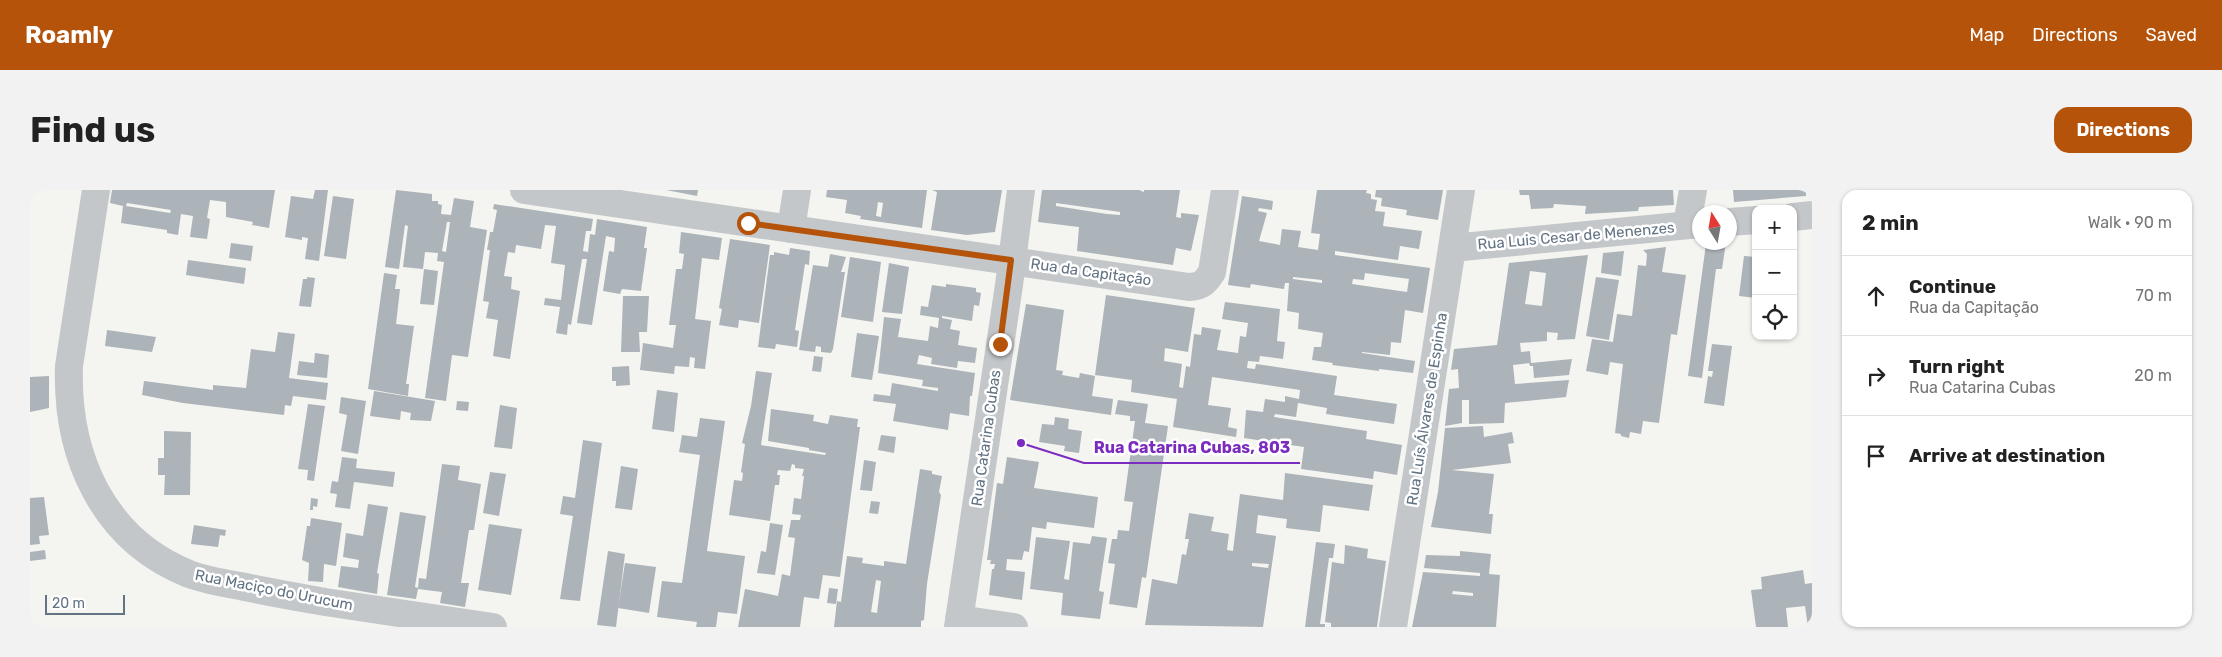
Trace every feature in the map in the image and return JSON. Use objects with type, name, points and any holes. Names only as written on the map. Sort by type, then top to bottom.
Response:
[{"type":"street","name":"Rua Maciço do Urucum","points":[[96,190],[69,366],[68,391],[72,422],[84,464],[102,506],[125,533],[154,556],[188,574],[210,580],[301,598],[493,627]]},
{"type":"street","name":"Rua da Capitação","points":[[524,190],[1189,286],[1200,286],[1205,283],[1212,272],[1225,190]]},
{"type":"street","points":[[791,229],[797,190]]},
{"type":"street","name":"Rua Catarina Cubas","points":[[959,623],[1009,285],[1021,190]]},
{"type":"street","name":"Rua Luís Álvares de Espinha","points":[[1393,627],[1461,190]]},
{"type":"street","points":[[1693,190],[1693,205]]},
{"type":"street","points":[[1797,217],[1812,215]]},
{"type":"street","points":[[1737,221],[1752,220]]},
{"type":"street","name":"Rua Luis Cesar de Menenzes","points":[[1452,248],[1692,225]]},
{"type":"street","points":[[959,623],[1014,627]]},
{"type":"building","points":[[112,190],[275,190],[269,228],[252,225],[253,222],[226,217],[226,202],[210,200],[207,218],[210,219],[207,239],[190,237],[193,216],[181,214],[178,235],[167,233],[167,230],[121,223],[123,206],[110,203]],"holes":[[[127,203],[171,210],[170,213],[126,206]]]},
{"type":"building","points":[[315,190],[328,190],[319,261],[305,259],[308,238],[302,237],[302,240],[285,237],[291,196],[313,199]]},
{"type":"building","points":[[396,190],[432,194],[432,201],[438,201],[438,204],[442,205],[441,214],[451,215],[454,198],[474,201],[470,227],[487,230],[468,357],[452,355],[446,401],[425,398],[444,262],[437,261],[438,253],[425,252],[423,269],[403,267],[408,226],[405,225],[399,269],[385,267]],"holes":[[[447,222],[450,222],[446,252],[442,251]]]},
{"type":"building","points":[[666,190],[698,190],[697,196]]},
{"type":"building","points":[[827,190],[927,190],[922,228],[860,219],[861,216],[845,213],[847,200],[826,197]],"holes":[[[878,202],[883,203],[881,217],[876,216]]]},
{"type":"building","points":[[932,190],[1002,190],[995,232],[967,235],[931,230],[937,192]]},
{"type":"building","points":[[1042,190],[1139,190],[1144,192],[1144,190],[1180,190],[1176,217],[1181,218],[1181,213],[1199,215],[1191,251],[1176,248],[1173,265],[1077,251],[1079,227],[1038,222]],"holes":[[[1056,203],[1120,212],[1120,215],[1056,206]]]},
{"type":"building","points":[[1317,190],[1367,190],[1366,193],[1371,194],[1371,199],[1377,200],[1375,211],[1385,212],[1383,226],[1422,231],[1419,249],[1400,246],[1398,260],[1335,251],[1335,255],[1430,268],[1423,313],[1405,310],[1401,343],[1391,342],[1390,355],[1362,352],[1415,361],[1413,373],[1332,365],[1333,363],[1312,360],[1314,347],[1321,347],[1323,333],[1298,329],[1299,313],[1287,311],[1289,283],[1285,283],[1284,289],[1251,284],[1250,288],[1228,285],[1242,196],[1273,201],[1272,210],[1259,208],[1258,211],[1267,213],[1259,241],[1280,245],[1282,229],[1301,231],[1298,247],[1318,250],[1320,234],[1311,233]],"holes":[[[1365,273],[1409,279],[1407,292],[1352,284],[1353,279],[1364,280]],[[1293,277],[1322,280],[1322,283],[1293,279]]]},
{"type":"building","points":[[1376,190],[1443,190],[1438,220],[1406,215],[1407,210],[1381,206],[1382,198],[1375,197]]},
{"type":"building","points":[[1519,190],[1673,190],[1674,205],[1639,207],[1638,211],[1585,214],[1586,206],[1554,204],[1553,208],[1531,209],[1529,195],[1520,195]]},
{"type":"building","points":[[1733,190],[1806,190],[1806,196],[1734,202]]},
{"type":"building","points":[[333,196],[354,199],[346,259],[324,256]]},
{"type":"building","points":[[494,204],[593,219],[591,231],[586,231],[583,251],[588,252],[590,234],[595,235],[597,219],[647,227],[644,248],[647,248],[641,291],[622,289],[620,294],[603,291],[609,251],[614,252],[615,238],[606,236],[592,325],[577,323],[587,259],[582,259],[571,325],[568,324],[567,335],[556,333],[560,307],[544,305],[545,298],[561,300],[565,265],[551,263],[556,226],[545,225],[541,249],[516,245],[515,253],[508,252],[504,276],[512,277],[511,289],[520,291],[510,359],[493,356],[498,320],[486,318],[489,302],[483,301],[490,250],[487,250],[497,210],[493,209]]},
{"type":"building","points":[[681,232],[722,238],[719,260],[702,258],[695,319],[711,321],[705,369],[694,368],[695,358],[690,357],[689,367],[675,366],[674,374],[640,370],[643,343],[673,348],[676,325],[669,325],[676,269],[682,269],[684,254],[679,253]]},
{"type":"building","points":[[730,239],[770,245],[759,323],[739,320],[738,328],[719,325],[722,309],[719,308]]},
{"type":"building","points":[[231,243],[253,246],[251,261],[229,258]]},
{"type":"building","points":[[1666,247],[1662,272],[1686,275],[1677,335],[1671,334],[1659,423],[1643,421],[1641,434],[1630,432],[1629,438],[1615,433],[1623,364],[1610,362],[1608,375],[1586,371],[1592,339],[1613,342],[1617,314],[1632,316],[1638,265],[1646,266],[1647,254],[1643,250]]},
{"type":"building","points":[[790,248],[810,251],[809,265],[805,264],[795,330],[799,331],[797,347],[776,344],[775,349],[758,347],[770,255],[774,255],[774,252],[789,255]]},
{"type":"building","points":[[1705,250],[1725,250],[1722,269],[1716,269],[1702,378],[1688,376]]},
{"type":"building","points":[[1624,251],[1621,276],[1601,273],[1603,253]]},
{"type":"building","points":[[830,254],[846,257],[841,272],[845,272],[833,349],[831,353],[821,352],[821,347],[816,346],[815,352],[799,350],[813,265],[828,267]]},
{"type":"building","points":[[1588,255],[1575,339],[1557,340],[1558,333],[1547,332],[1547,341],[1520,343],[1521,352],[1530,351],[1531,363],[1572,359],[1569,375],[1534,378],[1533,366],[1530,366],[1529,363],[1513,365],[1515,384],[1569,380],[1566,397],[1505,403],[1504,423],[1469,424],[1469,400],[1462,400],[1462,423],[1445,426],[1449,389],[1459,388],[1458,369],[1451,370],[1454,349],[1497,345],[1509,263]],"holes":[[[1530,271],[1546,273],[1542,306],[1525,304]]]},
{"type":"building","points":[[1744,256],[1752,257],[1752,298],[1739,296]]},
{"type":"building","points":[[850,257],[881,262],[873,322],[841,317]]},
{"type":"building","points":[[188,260],[246,268],[244,284],[186,275]]},
{"type":"building","points":[[889,263],[909,267],[902,314],[882,312]]},
{"type":"building","points":[[424,269],[438,271],[434,305],[420,304]]},
{"type":"building","points":[[384,273],[397,275],[395,289],[400,289],[396,324],[414,326],[406,384],[409,384],[408,396],[368,389]]},
{"type":"building","points":[[307,277],[315,278],[311,307],[299,306],[303,279],[307,279]]},
{"type":"building","points":[[1596,277],[1619,280],[1609,340],[1586,336]]},
{"type":"building","points":[[946,284],[976,288],[976,292],[981,293],[979,306],[974,305],[972,321],[942,316],[942,318],[952,320],[950,329],[960,331],[958,345],[977,348],[975,363],[958,361],[957,368],[931,364],[932,358],[919,355],[917,364],[975,373],[972,396],[970,396],[969,416],[950,413],[948,430],[893,421],[896,404],[873,401],[874,394],[890,396],[892,383],[938,391],[938,388],[922,386],[923,380],[878,373],[884,317],[901,319],[898,337],[928,341],[930,326],[938,328],[939,318],[920,315],[921,306],[928,307],[932,285],[946,287]]},
{"type":"building","points":[[1106,295],[1195,308],[1188,352],[1165,348],[1164,361],[1182,364],[1179,387],[1183,388],[1186,366],[1190,367],[1194,334],[1201,335],[1202,327],[1221,330],[1217,350],[1238,353],[1240,336],[1246,337],[1248,323],[1222,319],[1225,302],[1280,309],[1277,341],[1285,342],[1283,359],[1260,356],[1259,362],[1248,361],[1247,368],[1255,369],[1256,364],[1337,376],[1334,395],[1397,404],[1394,424],[1326,414],[1327,408],[1298,403],[1296,417],[1275,414],[1274,417],[1367,431],[1366,439],[1402,445],[1397,475],[1374,471],[1373,479],[1301,469],[1304,447],[1244,438],[1246,410],[1263,412],[1265,399],[1285,402],[1285,396],[1299,399],[1300,390],[1212,377],[1208,405],[1231,408],[1228,427],[1237,429],[1236,437],[1173,427],[1177,399],[1131,392],[1132,380],[1095,375]]},
{"type":"building","points":[[623,296],[649,296],[647,332],[639,332],[640,352],[621,352]]},
{"type":"building","points":[[1026,304],[1064,310],[1056,370],[1063,371],[1062,375],[1079,378],[1080,373],[1095,376],[1092,396],[1113,399],[1111,415],[1010,400]]},
{"type":"building","points":[[107,330],[156,337],[152,352],[105,346]]},
{"type":"building","points":[[278,332],[295,334],[289,378],[328,383],[326,400],[293,396],[291,406],[285,405],[284,415],[183,403],[142,395],[144,381],[213,390],[213,385],[246,388],[251,349],[275,352]]},
{"type":"building","points":[[857,333],[879,336],[872,380],[851,377]]},
{"type":"building","points":[[1712,344],[1732,346],[1724,406],[1704,403],[1708,376],[1712,377],[1713,371],[1708,371]]},
{"type":"building","points":[[315,353],[329,355],[327,378],[297,375],[299,361],[314,363]]},
{"type":"building","points":[[814,356],[823,357],[821,372],[812,371]]},
{"type":"building","points":[[629,366],[630,385],[616,386],[616,381],[612,381],[612,367]]},
{"type":"building","points":[[756,371],[772,373],[761,445],[825,455],[826,453],[768,441],[771,409],[814,415],[813,421],[828,424],[830,415],[858,419],[857,427],[860,427],[840,577],[823,575],[819,599],[804,597],[800,627],[738,627],[745,589],[778,596],[782,574],[790,576],[795,538],[788,537],[791,520],[800,520],[801,515],[792,514],[794,498],[801,499],[804,476],[802,476],[804,469],[795,468],[795,465],[792,464],[790,471],[778,470],[777,475],[780,475],[779,485],[775,485],[770,521],[729,515],[734,480],[742,481],[743,473],[741,472],[745,444],[742,443],[751,406]]},
{"type":"building","points":[[49,376],[49,408],[30,412],[30,377]]},
{"type":"building","points":[[657,390],[678,393],[674,432],[652,429]]},
{"type":"building","points":[[374,391],[435,401],[431,421],[410,420],[411,413],[401,411],[400,420],[370,416]]},
{"type":"building","points":[[341,397],[366,401],[358,454],[341,451],[347,415],[339,413]]},
{"type":"building","points":[[1118,400],[1148,404],[1145,423],[1168,426],[1146,578],[1142,577],[1137,608],[1109,604],[1115,564],[1108,563],[1112,539],[1117,539],[1118,530],[1129,531],[1133,502],[1124,501],[1135,421],[1130,421],[1130,416],[1115,414]]},
{"type":"building","points":[[457,401],[469,402],[468,411],[456,410]]},
{"type":"building","points":[[308,404],[325,406],[314,481],[307,480],[308,470],[298,469]]},
{"type":"building","points":[[500,405],[517,408],[512,449],[494,447]]},
{"type":"building","points":[[1055,417],[1069,419],[1068,429],[1082,431],[1079,453],[1064,451],[1065,446],[1039,442],[1042,424],[1054,425]]},
{"type":"building","points":[[700,418],[725,421],[707,551],[745,556],[737,614],[718,612],[716,627],[696,627],[697,622],[657,617],[662,581],[682,583],[700,455],[679,452],[682,435],[697,437]]},
{"type":"building","points":[[1483,426],[1484,437],[1512,432],[1514,443],[1508,444],[1511,463],[1452,470],[1494,474],[1489,514],[1493,514],[1491,534],[1431,527],[1438,492],[1445,428]]},
{"type":"building","points":[[164,431],[191,432],[190,495],[164,495],[165,475],[158,475],[158,458],[164,458]]},
{"type":"building","points":[[881,435],[896,437],[894,453],[878,450]]},
{"type":"building","points":[[583,440],[602,443],[580,601],[560,599],[573,516],[560,514],[563,496],[575,498]]},
{"type":"building","points":[[342,457],[357,459],[356,468],[395,472],[393,487],[354,482],[350,509],[335,507],[337,494],[330,493],[332,481],[338,482]]},
{"type":"building","points":[[1007,457],[1039,462],[1034,488],[1098,497],[1094,528],[1047,522],[1046,529],[1032,527],[1029,552],[1024,551],[1022,560],[1007,559],[1006,570],[1025,572],[1022,600],[989,595],[992,569],[994,569],[995,564],[990,564],[991,560],[987,560],[997,483],[1003,484]]},
{"type":"building","points":[[864,460],[876,462],[872,491],[860,490]]},
{"type":"building","points":[[442,464],[460,466],[458,480],[481,484],[474,530],[469,530],[461,583],[469,583],[465,607],[440,603],[442,592],[418,589],[416,599],[387,595],[400,512],[426,516],[415,587],[418,588],[419,578],[426,579]]},
{"type":"building","points":[[621,466],[638,469],[632,510],[615,508]]},
{"type":"building","points":[[920,469],[932,471],[932,474],[942,476],[939,492],[941,495],[927,584],[924,620],[921,621],[921,627],[834,627],[837,601],[841,602],[847,556],[863,558],[862,563],[884,566],[884,561],[906,564]],"holes":[[[876,580],[881,581],[877,613],[871,612]]]},
{"type":"building","points":[[490,472],[506,474],[499,516],[483,513]]},
{"type":"building","points":[[1285,473],[1373,485],[1369,511],[1323,505],[1320,532],[1286,528],[1287,519],[1258,515],[1256,533],[1276,536],[1263,627],[1145,625],[1152,579],[1177,584],[1182,554],[1186,555],[1189,539],[1185,539],[1189,513],[1214,517],[1211,531],[1229,534],[1227,550],[1233,551],[1240,494],[1283,500]],"holes":[[[1252,563],[1269,564],[1268,568],[1252,566]]]},
{"type":"building","points":[[44,497],[49,535],[39,536],[40,544],[30,545],[30,498]]},
{"type":"building","points":[[311,498],[318,499],[317,507],[313,506],[313,510],[310,510]]},
{"type":"building","points":[[871,501],[880,502],[878,514],[869,513]]},
{"type":"building","points":[[368,504],[388,507],[377,573],[379,574],[377,594],[338,587],[341,566],[358,568],[359,560],[343,557],[346,533],[363,536]]},
{"type":"building","points":[[311,518],[342,523],[336,566],[324,564],[323,582],[308,581],[309,563],[302,560],[307,526],[310,526]]},
{"type":"building","points":[[770,523],[783,525],[775,575],[757,573],[761,551],[766,552]]},
{"type":"building","points":[[489,524],[522,529],[511,595],[478,590]]},
{"type":"building","points":[[194,525],[226,530],[225,536],[220,535],[218,547],[191,544]]},
{"type":"building","points":[[1092,536],[1107,538],[1099,591],[1104,592],[1100,619],[1061,615],[1063,593],[1030,589],[1036,537],[1070,541],[1064,579],[1069,580],[1073,542],[1090,544]]},
{"type":"building","points":[[1316,542],[1335,544],[1333,558],[1329,558],[1320,624],[1325,624],[1325,627],[1305,627]]},
{"type":"building","points":[[1345,545],[1368,549],[1367,558],[1386,561],[1377,627],[1331,627],[1331,623],[1325,622],[1332,562],[1344,564]]},
{"type":"building","points":[[45,550],[46,559],[30,561],[30,552]]},
{"type":"building","points":[[608,551],[625,554],[616,627],[597,625]]},
{"type":"building","points":[[1460,551],[1491,554],[1489,574],[1500,575],[1496,627],[1412,627],[1423,572],[1480,576],[1480,573],[1424,568],[1426,555],[1460,556]],"holes":[[[1453,591],[1473,593],[1473,596],[1452,594]]]},
{"type":"building","points":[[625,563],[656,567],[649,613],[618,608]]},
{"type":"building","points":[[1803,570],[1805,584],[1812,583],[1812,627],[1808,627],[1805,606],[1786,608],[1788,627],[1756,627],[1751,590],[1762,589],[1761,577]]},
{"type":"building","points":[[829,588],[838,589],[836,604],[827,603]]},
{"type":"place","name":"Rua Catarina Cubas, 803","points":[[1021,443]]},
{"type":"route","points":[[748,223],[1011,260],[1000,344]]}]
